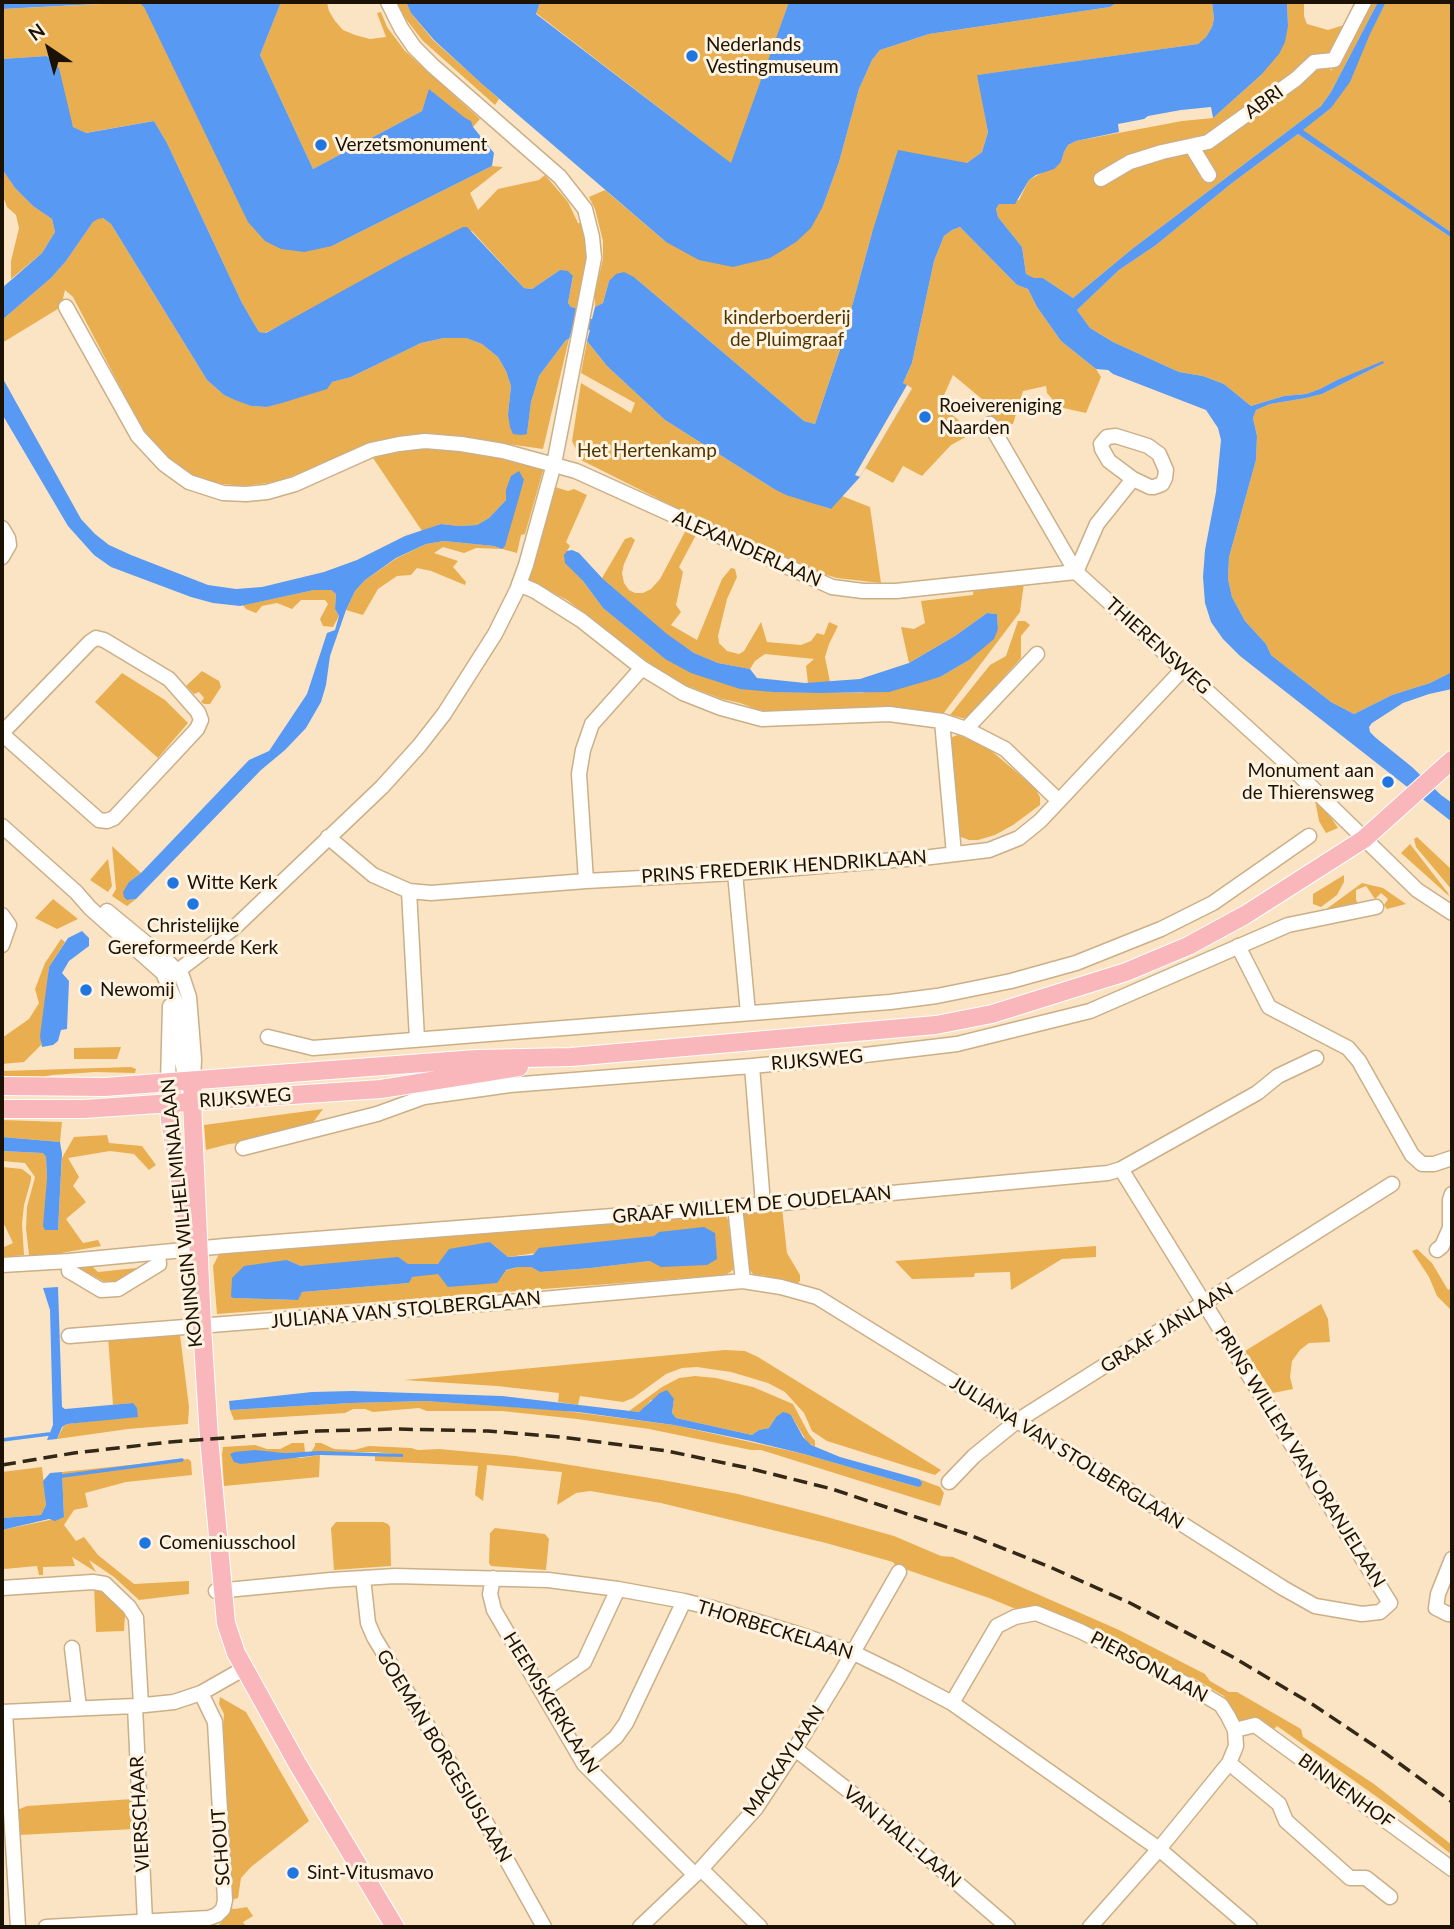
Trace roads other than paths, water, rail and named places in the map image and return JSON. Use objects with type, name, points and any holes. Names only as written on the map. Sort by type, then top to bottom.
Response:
[{"type":"main road","name":"RIJKSWEG","points":[[2,1086],[69,1088],[434,1062],[571,1057],[936,1025],[992,1014],[1126,972],[1188,946],[1245,915],[1364,839],[1452,760]]},
{"type":"main road","name":"RIJKSWEG","points":[[2,1109],[84,1109],[395,1087],[571,1057]]},
{"type":"main road","name":"KONINGIN WILHELMINALAAN","points":[[182,1082],[192,1102],[193,1250],[219,1591],[217,1623],[220,1638],[223,1648],[241,1670],[260,1711],[297,1763],[396,1927]]},
{"type":"main road","name":"KONINGIN WILHELMINALAAN","points":[[182,1082],[169,1103],[193,1250]]},
{"type":"street","points":[[2,826],[171,979],[235,927],[382,786],[419,746],[444,713],[495,634],[519,584],[554,464],[594,258],[592,237],[585,209],[560,177],[414,47],[401,29],[388,2]]},
{"type":"street","name":"ABRI","points":[[1101,178],[1130,162],[1208,142],[1296,79],[1314,62],[1334,60],[1364,2]]},
{"type":"street","points":[[1192,147],[1209,175]]},
{"type":"street","name":"ALEXANDERLAAN","points":[[66,307],[138,436],[164,464],[189,482],[223,493],[267,492],[295,484],[372,450],[425,441],[461,444],[503,451],[576,471],[832,587],[896,591],[1076,572]]},
{"type":"street","name":"THIERENSWEG","points":[[990,425],[1076,572],[1296,772],[1417,890],[1452,913]]},
{"type":"street","points":[[1116,436],[1148,446],[1159,454],[1166,470],[1166,478],[1162,484],[1150,487],[1133,480],[1109,461],[1102,449],[1103,439],[1116,436]]},
{"type":"street","points":[[1076,572],[1097,524],[1133,480]]},
{"type":"street","points":[[2,528],[9,545],[2,557]]},
{"type":"street","points":[[519,584],[581,620],[642,668],[683,693],[721,708],[762,719],[889,714],[942,721],[966,729],[1005,749],[1059,801]]},
{"type":"street","points":[[96,638],[104,640],[169,679],[198,712],[201,720],[197,729],[114,818],[107,821],[99,820],[2,734],[96,638]]},
{"type":"street","points":[[966,729],[1037,654]]},
{"type":"street","points":[[586,881],[579,774],[583,750],[592,724],[642,668]]},
{"type":"street","name":"PRINS FREDERIK HENDRIKLAAN","points":[[328,837],[373,875],[408,891],[431,893],[735,873],[989,850],[1019,838],[1040,821],[1183,668]]},
{"type":"street","points":[[942,721],[954,854]]},
{"type":"street","points":[[268,1037],[313,1048],[937,996],[1011,981],[1076,962],[1161,929],[1213,903],[1309,836]]},
{"type":"street","points":[[735,873],[748,1013]]},
{"type":"street","points":[[408,891],[417,1039]]},
{"type":"street","name":"RIJKSWEG","points":[[243,1148],[377,1114],[424,1097],[510,1085],[752,1066],[957,1044],[1090,1011],[1288,925],[1376,907]]},
{"type":"street","points":[[2,945],[6,920]]},
{"type":"street","points":[[1238,946],[1269,1007],[1348,1048],[1359,1061],[1412,1155],[1422,1164],[1434,1164],[1452,1158]]},
{"type":"street","name":"KONINGIN WILHELMINALAAN","points":[[171,979],[186,983],[189,997],[194,1059],[182,1082],[171,979]]},
{"type":"street","name":"GRAAF WILLEM DE OUDELAAN","points":[[2,1265],[957,1188],[1108,1173],[1121,1170],[1256,1093],[1278,1076],[1316,1058]]},
{"type":"street","points":[[752,1066],[763,1204]]},
{"type":"street","name":"PRINS WILLEM VAN ORANJELAAN","points":[[1121,1170],[1390,1603]]},
{"type":"street","name":"GRAAF JANLAAN","points":[[949,1482],[1017,1421],[1392,1184]]},
{"type":"street","points":[[1437,1250],[1442,1246],[1450,1228],[1452,1194]]},
{"type":"street","points":[[735,1206],[743,1281]]},
{"type":"street","points":[[69,1261],[69,1271],[101,1290],[118,1289],[159,1264],[158,1254]]},
{"type":"street","name":"JULIANA VAN STOLBERGLAAN","points":[[69,1336],[743,1281],[781,1287],[817,1297],[1283,1588],[1315,1605],[1362,1614],[1380,1612],[1390,1603]]},
{"type":"street","points":[[1452,1559],[1438,1594],[1436,1608],[1452,1614]]},
{"type":"street","name":"MACKAYLAAN","points":[[640,1927],[698,1872],[756,1808],[795,1749],[899,1572]]},
{"type":"street","name":"THORBECKELAAN","points":[[219,1591],[395,1576],[548,1580],[684,1601],[758,1621],[852,1653],[952,1703],[1159,1849],[1251,1927]]},
{"type":"street","name":"GOEMAN BORGESIUSLAAN","points":[[363,1578],[368,1623],[374,1637],[485,1821],[544,1927]]},
{"type":"street","name":"HEEMSKERKLAAN","points":[[493,1578],[490,1594],[494,1610],[584,1764],[760,1927]]},
{"type":"street","name":"VIERSCHAAR","points":[[2,1588],[93,1581],[105,1584],[129,1606],[136,1618],[145,1922]]},
{"type":"street","points":[[542,1691],[584,1662],[618,1589]]},
{"type":"street","points":[[584,1764],[616,1737],[626,1723],[684,1601]]},
{"type":"street","name":"PIERSONLAAN","points":[[952,1703],[997,1626],[1015,1617],[1037,1613],[1080,1631],[1222,1706],[1235,1730]]},
{"type":"street","points":[[72,1648],[79,1708]]},
{"type":"street","points":[[18,1927],[3,1712],[174,1702],[201,1693],[241,1670]]},
{"type":"street","name":"SCHOUT","points":[[46,1927],[145,1922],[195,1924],[217,1916],[223,1909],[225,1900],[215,1722],[201,1693]]},
{"type":"street","name":"BINNENHOF","points":[[1235,1730],[1255,1726],[1452,1869]]},
{"type":"street","points":[[1090,1927],[1159,1849],[1229,1763],[1236,1746],[1235,1730]]},
{"type":"street","name":"VAN HALL-LAAN","points":[[795,1749],[862,1801],[1008,1927]]},
{"type":"street","points":[[1229,1763],[1279,1804],[1286,1821],[1350,1878],[1366,1878],[1390,1897]]},
{"type":"water","points":[[2,2],[134,2],[2,9]]},
{"type":"water","points":[[139,2],[281,2],[260,55],[313,169],[422,111],[429,89],[471,121],[494,153],[492,166],[332,246],[304,252],[281,249],[265,241],[248,222],[144,7]]},
{"type":"water","points":[[406,2],[540,2],[536,14],[731,163],[789,2],[1118,2],[1110,7],[929,34],[880,50],[872,60],[859,89],[839,162],[823,206],[811,228],[796,242],[770,258],[733,267],[699,260],[666,242],[434,40],[411,13]]},
{"type":"water","points":[[1212,2],[1287,2],[1288,26],[1285,42],[1279,54],[1261,75],[1213,118],[1211,107],[1148,116],[1118,124],[1119,132],[1068,145],[1061,162],[1054,169],[1029,180],[1015,204],[999,204],[996,209],[998,217],[1022,247],[1026,274],[1043,278],[1073,298],[1132,249],[1321,106],[1378,2],[1386,2],[1350,82],[1331,108],[1303,130],[1452,233],[1452,238],[1298,134],[1156,245],[1119,270],[1077,310],[1090,328],[1113,342],[1179,372],[1203,376],[1224,384],[1251,406],[1284,396],[1306,394],[1383,361],[1384,363],[1322,394],[1270,404],[1256,410],[1253,418],[1257,436],[1256,460],[1229,557],[1228,579],[1232,597],[1245,621],[1266,644],[1271,655],[1331,702],[1354,714],[1392,695],[1430,683],[1452,672],[1452,689],[1403,703],[1369,727],[1376,738],[1452,803],[1452,822],[1240,656],[1211,622],[1205,603],[1203,577],[1221,440],[1218,428],[1206,410],[1108,370],[1096,369],[1061,341],[1028,289],[1017,285],[960,227],[944,236],[934,261],[912,363],[903,383],[912,388],[860,477],[831,509],[774,489],[665,420],[607,366],[587,341],[590,330],[573,327],[569,339],[539,376],[531,402],[527,434],[513,434],[510,427],[508,414],[511,386],[498,357],[482,344],[466,338],[444,338],[421,343],[351,377],[332,382],[327,389],[282,403],[267,407],[251,406],[235,400],[224,395],[207,380],[111,224],[103,218],[93,222],[51,278],[2,320],[2,288],[42,253],[55,232],[52,219],[33,206],[15,188],[2,169],[2,59],[47,56],[59,68],[73,127],[86,133],[154,121],[167,143],[242,303],[259,332],[266,333],[402,258],[467,227],[524,288],[532,289],[560,270],[568,271],[573,276],[568,303],[576,308],[575,316],[592,319],[595,307],[603,303],[609,281],[616,274],[624,272],[634,277],[804,421],[815,424],[840,350],[898,150],[967,163],[982,152],[988,132],[977,75],[1198,44],[1212,27]]},
{"type":"water","points":[[2,377],[81,519],[95,534],[109,545],[131,555],[208,585],[236,589],[262,587],[324,572],[357,560],[405,536],[441,524],[477,525],[489,518],[506,500],[511,476],[519,471],[524,480],[502,549],[444,541],[426,544],[396,558],[365,580],[355,591],[346,610],[330,656],[321,702],[306,728],[261,770],[136,899],[127,900],[124,897],[123,892],[129,882],[141,873],[249,760],[269,751],[307,694],[327,633],[335,630],[339,616],[335,609],[336,594],[331,590],[314,590],[240,606],[213,603],[111,567],[94,555],[68,526],[2,414]]},
{"type":"water","points":[[572,550],[579,553],[602,578],[667,634],[694,653],[718,663],[750,669],[757,678],[805,683],[860,679],[909,663],[987,613],[997,614],[998,629],[994,639],[969,660],[940,677],[889,692],[818,693],[740,689],[691,673],[665,659],[603,608],[583,581],[565,563],[564,555]]},
{"type":"water","points":[[82,931],[89,938],[89,946],[69,961],[62,973],[69,981],[67,1029],[61,1030],[58,1041],[53,1045],[42,1047],[40,1036],[49,967],[68,938]]},
{"type":"water","points":[[2,1137],[60,1142],[62,1154],[58,1230],[45,1230],[43,1226],[46,1157],[43,1153],[2,1151]]},
{"type":"water","points":[[704,1227],[715,1233],[717,1259],[707,1265],[661,1267],[650,1261],[540,1272],[531,1267],[518,1267],[506,1270],[497,1283],[448,1287],[438,1274],[412,1277],[409,1283],[302,1292],[298,1300],[231,1297],[232,1278],[244,1266],[287,1260],[301,1266],[398,1257],[408,1264],[438,1264],[449,1249],[490,1242],[508,1257],[533,1255],[539,1248],[654,1236],[659,1232]]},
{"type":"water","points":[[58,1287],[62,1407],[65,1409],[133,1403],[138,1417],[67,1424],[62,1427],[57,1439],[47,1440],[53,1425],[50,1310],[43,1288]]},
{"type":"water","points":[[667,1390],[674,1399],[672,1413],[676,1418],[752,1435],[769,1428],[776,1417],[783,1412],[787,1413],[811,1445],[840,1457],[919,1479],[921,1486],[751,1441],[674,1425],[578,1412],[426,1401],[230,1410],[229,1401],[312,1392],[352,1391],[502,1396],[639,1412]]},
{"type":"water","points":[[255,1450],[284,1453],[320,1451],[403,1454],[403,1457],[320,1455],[241,1464],[234,1462],[230,1454]]},
{"type":"water","points":[[62,1472],[64,1517],[2,1530],[2,1518],[41,1515],[46,1505],[43,1481],[50,1473]]},
{"type":"waterway","points":[[2,1440],[49,1434]]},
{"type":"waterway","points":[[62,1476],[182,1460]]},
{"type":"railway","points":[[2,1465],[74,1453],[170,1442],[317,1431],[395,1429],[488,1431],[561,1437],[667,1451],[748,1468],[832,1489],[967,1534],[1130,1603],[1231,1656],[1312,1704],[1452,1802]]},
{"type":"place","name":"Nederlands Vestingmuseum","points":[[692,56]]},
{"type":"place","name":"Verzetsmonument","points":[[321,145]]},
{"type":"place","name":"Roeivereniging Naarden","points":[[925,417]]},
{"type":"place","name":"Monument aan de Thierensweg","points":[[1388,782]]},
{"type":"place","name":"Witte Kerk","points":[[173,883]]},
{"type":"place","name":"Christelijke Gereformeerde Kerk","points":[[193,904]]},
{"type":"place","name":"Newomij","points":[[86,990]]},
{"type":"place","name":"Comeniusschool","points":[[145,1543]]},
{"type":"place","name":"Sint-Vitusmavo","points":[[293,1873]]},
{"type":"park label","name":"kinderboerderij de Pluimgraaf","points":[[787,329]]},
{"type":"park label","name":"Het Hertenkamp","points":[[647,451]]}]
